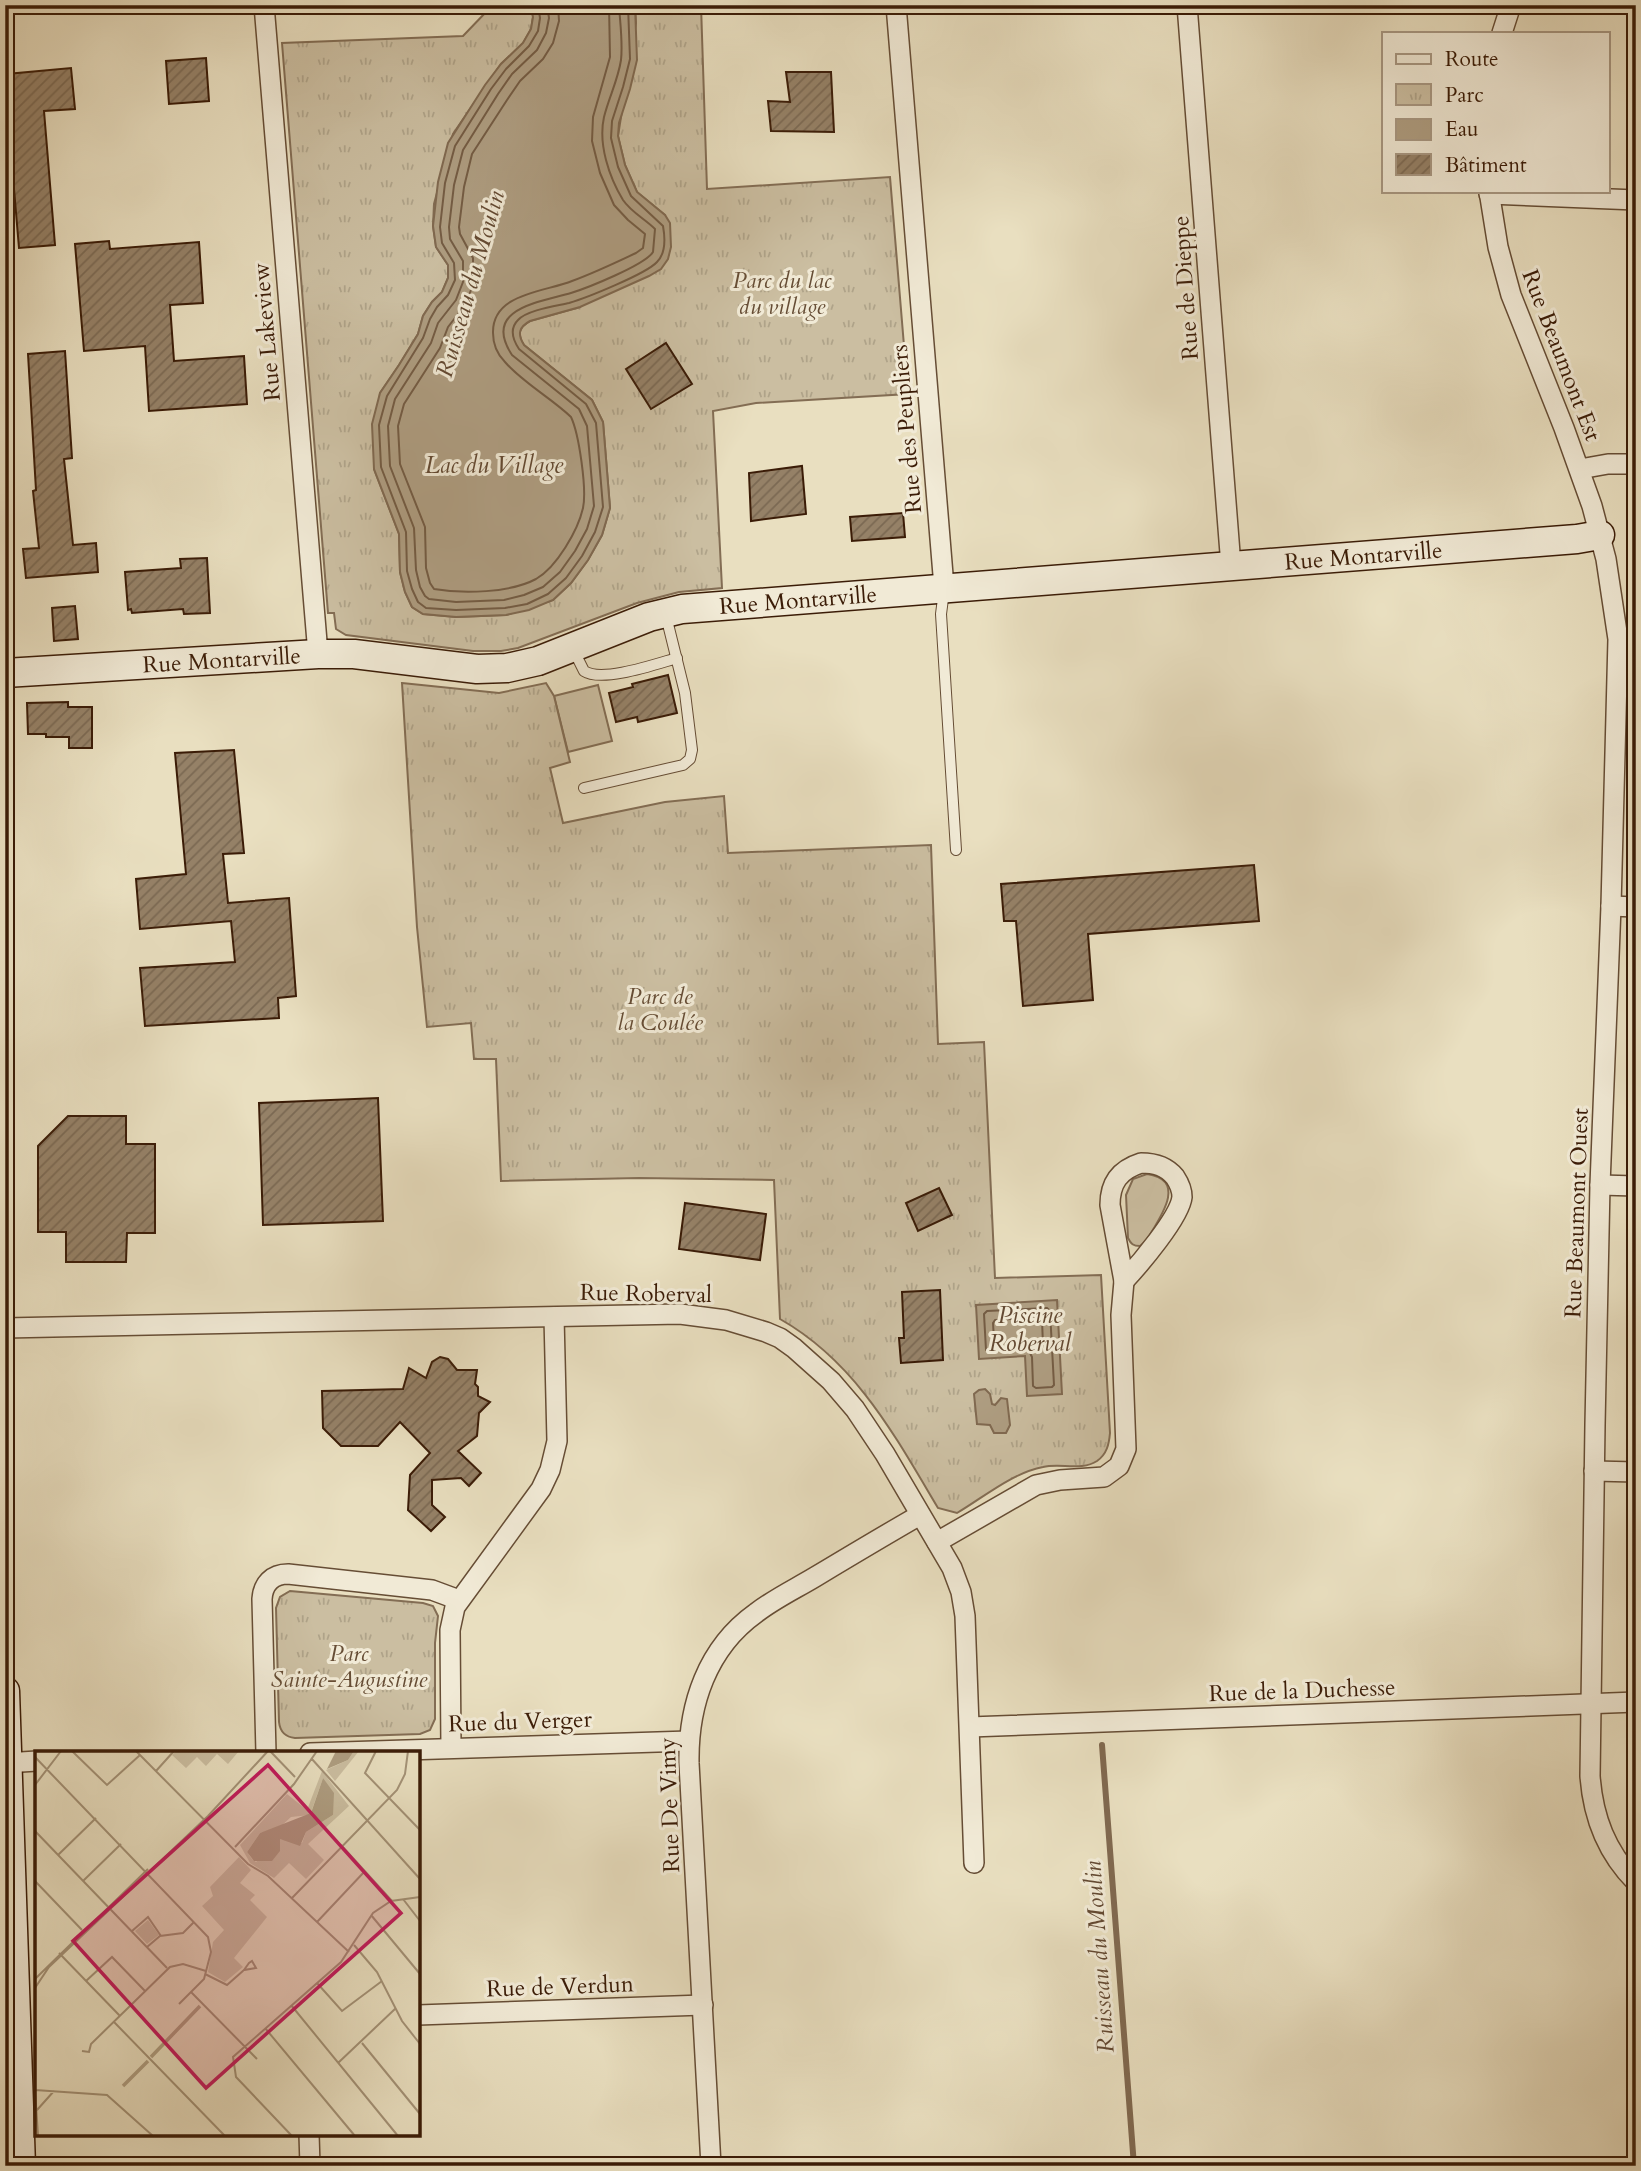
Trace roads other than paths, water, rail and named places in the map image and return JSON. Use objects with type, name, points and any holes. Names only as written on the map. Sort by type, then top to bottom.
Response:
[{"type":"street","name":"Rue Lakeview","points":[[264,5],[318,654]]},
{"type":"street","name":"Rue des Peupliers","points":[[896,5],[944,587]]},
{"type":"street","name":"Rue de Dieppe","points":[[1187,5],[1231,566]]},
{"type":"street","points":[[1502,32],[1511,5]]},
{"type":"street","points":[[1489,192],[1636,200]]},
{"type":"street","name":"Rue Beaumont Est","points":[[1489,192],[1501,259],[1511,295],[1580,469],[1600,535]]},
{"type":"street","points":[[1580,469],[1608,464],[1636,464]]},
{"type":"street","name":"Rue Montarville","points":[[5,673],[318,654],[354,654],[487,670],[527,664],[665,612],[702,606],[1577,539],[1600,535]]},
{"type":"street","name":"Rue Beaumont Ouest","points":[[1600,535],[1613,600],[1618,648],[1600,1185],[1590,1776],[1596,1816],[1612,1852],[1636,1882]]},
{"type":"street","points":[[1611,906],[1636,907]]},
{"type":"street","points":[[937,1542],[1036,1485],[1060,1479],[1104,1477],[1114,1471],[1122,1461],[1126,1449],[1121,1315],[1124,1281],[1110,1194],[1114,1182],[1130,1166],[1153,1163],[1173,1174],[1182,1194],[1181,1204],[1150,1253],[1124,1281]]},
{"type":"street","points":[[1600,1185],[1636,1186]]},
{"type":"street","name":"Rue Roberval","points":[[5,1328],[680,1314],[746,1324],[780,1338],[831,1381],[855,1409],[937,1542],[952,1568],[961,1592],[965,1616],[974,1863]]},
{"type":"street","points":[[451,1748],[452,1615],[459,1600],[528,1508],[550,1470],[556,1451],[554,1317]]},
{"type":"street","points":[[1594,1471],[1636,1472]]},
{"type":"street","name":"Rue De Vimy","points":[[711,2166],[689,1741],[694,1707],[702,1683],[720,1649],[736,1630],[772,1602],[920,1514]]},
{"type":"street","points":[[266,1751],[262,1599],[264,1588],[270,1580],[278,1575],[288,1574],[432,1590],[459,1600]]},
{"type":"street","points":[[5,1691],[21,2166]]},
{"type":"street","name":"Rue de la Duchesse","points":[[970,1727],[1636,1702]]},
{"type":"street","name":"Rue du Verger","points":[[366,1751],[689,1741]]},
{"type":"street","points":[[7,1763],[35,1761]]},
{"type":"street","name":"Rue de Verdun","points":[[420,2015],[703,2005]]},
{"type":"street","points":[[309,2136],[310,2166]]},
{"type":"lane","name":"Rue des Peupliers","points":[[944,587],[941,614],[956,850]]},
{"type":"lane","points":[[584,788],[683,765],[690,759],[692,750],[685,693],[665,612]]},
{"type":"lane","points":[[572,648],[584,671],[597,676],[647,667],[677,658]]},
{"type":"water","name":"Lac du Village","points":[[531,5],[635,5],[637,60],[619,123],[618,136],[625,165],[637,192],[665,215],[670,223],[671,247],[668,259],[661,269],[649,276],[580,307],[530,321],[520,331],[524,345],[592,400],[603,422],[610,508],[602,535],[588,560],[571,583],[553,600],[529,610],[506,615],[456,617],[423,614],[412,607],[405,592],[400,572],[399,534],[374,469],[372,424],[380,393],[418,334],[423,316],[442,292],[448,278],[448,265],[436,247],[433,226],[438,182],[448,143],[485,85],[501,64],[523,43],[531,29]]},
{"type":"water","name":"Piscine Roberval","points":[[1057,1300],[1062,1394],[1027,1396],[1025,1356],[979,1359],[976,1305]]},
{"type":"water","points":[[985,1389],[990,1394],[992,1404],[995,1405],[1001,1398],[1007,1399],[1010,1425],[1006,1433],[994,1433],[990,1425],[977,1424],[974,1394]]},
{"type":"waterway","name":"Ruisseau du Moulin","points":[[1102,1745],[1134,2166]]},
{"type":"park label","name":"Parc du lac du village","points":[[782,293]]},
{"type":"park label","name":"Parc de la Coulée","points":[[660,1009]]},
{"type":"park label","name":"Parc Sainte-Augustine","points":[[349,1666]]}]
